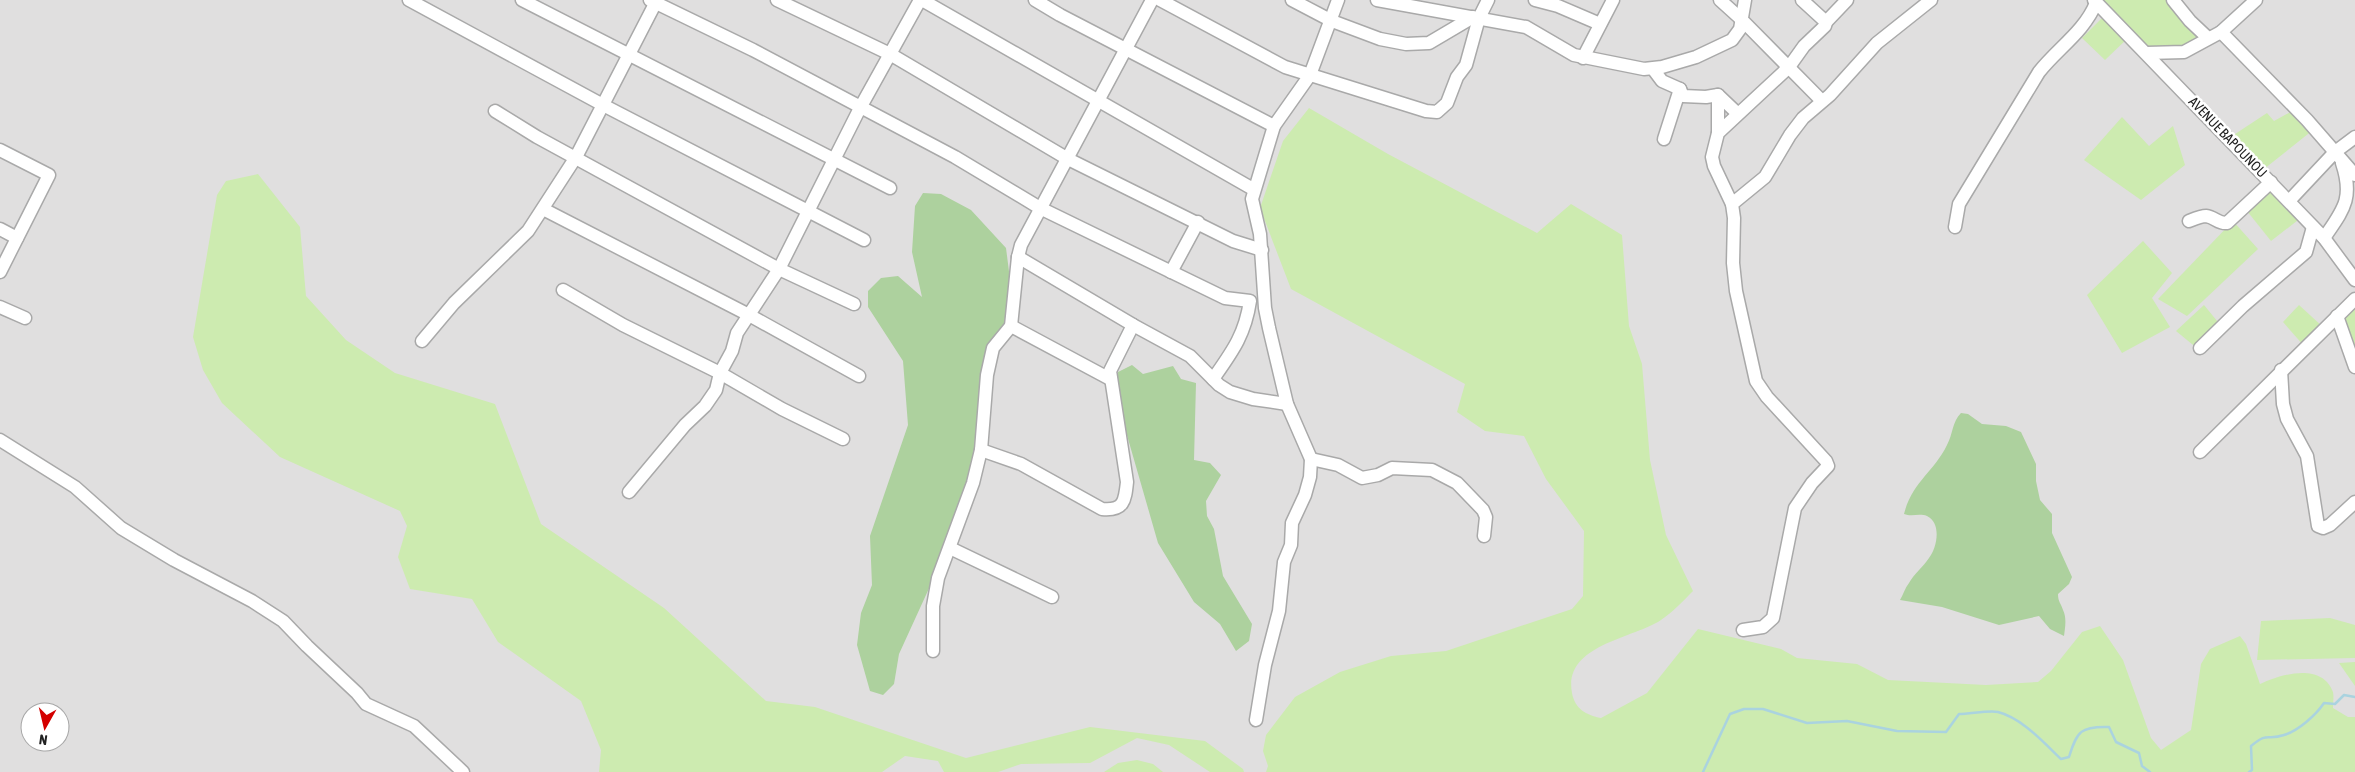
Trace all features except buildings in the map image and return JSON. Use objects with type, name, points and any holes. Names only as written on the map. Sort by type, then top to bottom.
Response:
[{"type":"street","points":[[409,0],[603,105],[810,210],[864,240]]},
{"type":"street","points":[[522,0],[890,188]]},
{"type":"street","points":[[777,0],[890,54],[1068,159],[1240,244],[1262,250]]},
{"type":"street","points":[[629,492],[685,425],[705,406],[716,390],[720,373],[732,351],[737,333],[779,269],[860,108],[921,0],[1253,189]]},
{"type":"street","points":[[1035,0],[1274,126]]},
{"type":"street","points":[[933,651],[933,606],[938,578],[973,483],[981,450],[987,375],[993,348],[1011,326],[1018,257],[1021,245],[1152,0]]},
{"type":"street","points":[[1160,0],[1285,67],[1426,111],[1437,112],[1447,103],[1457,78],[1469,59],[1476,17],[1488,0]]},
{"type":"street","points":[[1292,0],[1332,21],[1380,39],[1406,44],[1429,43],[1476,17]]},
{"type":"street","points":[[1256,720],[1265,664],[1279,611],[1284,562],[1291,546],[1292,523],[1305,494],[1310,477],[1311,459],[1287,404],[1265,302],[1262,250],[1258,221],[1252,206],[1253,189],[1274,126],[1310,75],[1332,21],[1338,0]]},
{"type":"street","points":[[1376,0],[1526,27],[1560,49],[1584,58],[1632,68],[1653,69],[1696,57],[1718,48],[1737,34],[1745,0]]},
{"type":"street","points":[[1535,0],[1558,6],[1600,24]]},
{"type":"street","points":[[1584,58],[1613,0]]},
{"type":"street","points":[[1720,0],[1742,18],[1822,101]]},
{"type":"street","points":[[1802,0],[1826,22]]},
{"type":"street","points":[[1718,132],[1789,67],[1804,46],[1825,26],[1826,22],[1847,0]]},
{"type":"street","points":[[1732,204],[1765,177],[1790,135],[1803,118],[1822,101],[1877,42],[1931,0]]},
{"type":"street","points":[[2173,0],[2190,21],[2208,38]]},
{"type":"street","points":[[2147,53],[2171,54],[2184,52],[2221,32],[2256,0]]},
{"type":"street","points":[[422,341],[454,303],[528,231],[576,157],[630,54],[654,1],[753,50],[955,157],[1040,208],[1225,298],[1265,302]]},
{"type":"street","points":[[1955,226],[1960,204],[2039,72],[2050,57],[2083,27],[2095,1]]},
{"type":"street","name":"AVENUE BAPOUNOU","points":[[2095,1],[2168,74],[2324,238],[2355,280]]},
{"type":"street","points":[[2221,32],[2307,120],[2355,175]]},
{"type":"street","points":[[2168,74],[2184,52]]},
{"type":"street","points":[[1653,69],[1662,81],[1680,89],[1683,96],[1706,97],[1718,95]]},
{"type":"street","points":[[1664,139],[1680,89]]},
{"type":"street","points":[[1718,95],[1737,114]]},
{"type":"street","points":[[1718,95],[1718,132],[1712,157],[1714,166],[1732,204],[1735,282],[1756,381],[1767,397],[1826,460],[1828,466],[1812,483],[1795,508],[1773,618],[1763,627],[1743,630]]},
{"type":"street","points":[[496,111],[537,137],[779,269],[854,304]]},
{"type":"street","points":[[2289,201],[2338,156],[2355,137]]},
{"type":"street","points":[[0,150],[49,174],[0,272]]},
{"type":"street","points":[[2324,238],[2345,208],[2347,198],[2348,180],[2338,156]]},
{"type":"street","points":[[2189,221],[2204,216],[2220,223],[2227,223],[2271,182]]},
{"type":"street","points":[[543,209],[749,315],[859,376]]},
{"type":"street","points":[[1171,272],[1198,222]]},
{"type":"street","points":[[2200,348],[2243,306],[2306,252],[2313,227]]},
{"type":"street","points":[[0,229],[16,238]]},
{"type":"street","points":[[1018,257],[1133,325],[1190,356],[1213,379],[1230,392],[1287,404]]},
{"type":"street","points":[[563,290],[623,325],[720,373],[782,409],[843,439]]},
{"type":"street","points":[[2200,452],[2355,299]]},
{"type":"street","points":[[1213,379],[1242,336],[1247,323],[1250,301]]},
{"type":"street","points":[[0,307],[25,318]]},
{"type":"street","points":[[2337,316],[2355,367]]},
{"type":"street","points":[[981,450],[1021,464],[1102,509],[1112,510],[1120,507],[1126,497],[1127,482],[1110,379],[1112,364],[1133,325]]},
{"type":"street","points":[[1011,326],[1110,379]]},
{"type":"street","points":[[2281,370],[2283,404],[2287,419],[2307,456],[2318,526],[2323,528],[2330,525],[2355,502]]},
{"type":"street","points":[[0,440],[75,487],[122,528],[174,560],[252,601],[284,621],[366,704],[375,709],[385,711],[414,726],[463,772]]},
{"type":"street","points":[[1311,459],[1338,465],[1362,478],[1378,475],[1392,468],[1432,470],[1457,483],[1483,510],[1486,517],[1484,536]]},
{"type":"street","points":[[950,548],[1052,597]]},
{"type":"shaded area","points":[[0,0],[2355,0],[2355,772],[0,772]]},
{"type":"green space","points":[[2100,0],[2169,0],[2203,37],[2176,52],[2148,50]]},
{"type":"green space","points":[[2106,14],[2129,37],[2105,60],[2082,38]]},
{"type":"green space","points":[[1309,108],[1388,154],[1537,233],[1571,204],[1622,235],[1629,326],[1642,364],[1650,460],[1666,535],[1693,591],[1661,620],[1602,646],[1578,664],[1572,677],[1572,693],[1573,699],[1586,713],[1601,718],[1647,693],[1698,629],[1781,649],[1797,658],[1857,664],[1888,680],[1986,685],[2038,682],[2051,671],[2082,632],[2100,626],[2123,660],[2151,738],[2161,750],[2191,730],[2201,664],[2210,649],[2240,636],[2246,644],[2260,684],[2289,674],[2300,673],[2320,677],[2328,683],[2333,692],[2333,708],[2348,717],[2355,717],[2355,772],[1266,772],[1268,766],[1263,751],[1266,735],[1295,697],[1340,672],[1391,656],[1446,651],[1572,609],[1583,596],[1584,531],[1546,479],[1524,436],[1485,431],[1457,412],[1465,384],[1291,289],[1260,208],[1283,141]]},
{"type":"green space","points":[[2294,110],[2313,130],[2264,169],[2232,136],[2267,113],[2274,121]]},
{"type":"green space","points":[[2122,117],[2149,146],[2173,126],[2185,165],[2141,200],[2084,160]]},
{"type":"green space","points":[[258,174],[300,227],[306,296],[346,340],[395,373],[495,404],[541,524],[664,608],[766,701],[815,707],[966,758],[1090,727],[1205,741],[1243,769],[1244,772],[1210,772],[1169,745],[1137,738],[1090,763],[1021,764],[998,772],[944,772],[938,761],[905,756],[882,772],[599,772],[601,750],[581,701],[498,642],[472,599],[410,589],[398,557],[407,526],[400,511],[280,457],[222,403],[203,370],[193,337],[217,195],[226,181]]},
{"type":"green space","points":[[2272,189],[2302,217],[2271,241],[2247,211]]},
{"type":"green space","points":[[923,193],[941,194],[971,210],[1006,248],[1012,295],[1006,327],[984,384],[978,452],[947,549],[899,654],[894,684],[883,695],[870,691],[857,645],[861,613],[872,585],[870,536],[908,425],[903,361],[868,307],[868,291],[881,278],[898,276],[922,297],[912,252],[915,206]]},
{"type":"green space","points":[[2233,221],[2258,249],[2187,316],[2158,299]]},
{"type":"green space","points":[[2143,241],[2172,273],[2152,298],[2170,327],[2122,353],[2087,295]]},
{"type":"green space","points":[[2355,303],[2355,363],[2340,317]]},
{"type":"green space","points":[[2204,305],[2222,327],[2198,349],[2176,331]]},
{"type":"green space","points":[[2299,305],[2323,327],[2304,346],[2283,322]]},
{"type":"green space","points":[[1132,365],[1143,374],[1173,366],[1181,379],[1196,383],[1194,460],[1210,463],[1221,475],[1206,501],[1207,516],[1214,529],[1223,576],[1252,624],[1249,641],[1236,651],[1220,624],[1194,602],[1158,543],[1118,404],[1118,372]]},
{"type":"green space","points":[[1961,413],[1968,414],[1982,424],[2006,426],[2021,432],[2036,464],[2036,481],[2040,500],[2052,514],[2052,533],[2072,577],[2069,584],[2058,594],[2065,616],[2064,636],[2050,629],[2039,616],[1999,625],[1942,607],[1900,600],[1906,587],[1932,554],[1937,536],[1932,519],[1927,516],[1904,514],[1912,494],[1942,454],[1949,441],[1956,420]]},
{"type":"green space","points":[[2330,618],[2355,625],[2355,658],[2257,660],[2261,621]]},
{"type":"green space","points":[[2355,662],[2355,686],[2339,663]]},
{"type":"green space","points":[[1137,760],[1153,764],[1163,772],[1104,772],[1118,763]]},
{"type":"waterway","points":[[2249,772],[2252,770],[2251,746],[2257,741],[2278,737],[2295,730],[2312,717],[2324,703],[2335,704],[2344,695],[2355,697]]},
{"type":"waterway","points":[[1703,772],[1730,714],[1744,709],[1763,709],[1807,723],[1847,721],[1897,731],[1946,732],[1959,714],[1998,712],[2024,725],[2061,759],[2069,757],[2078,736],[2086,729],[2109,727],[2116,742],[2139,753],[2142,766],[2150,772]]}]
